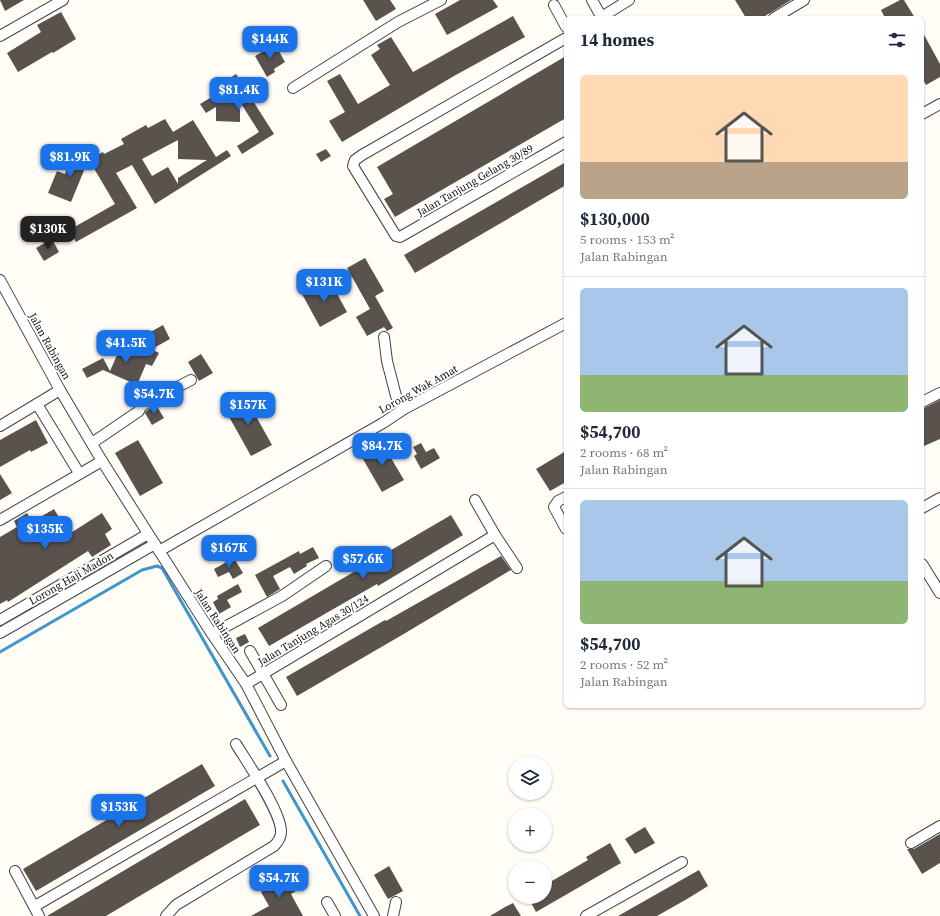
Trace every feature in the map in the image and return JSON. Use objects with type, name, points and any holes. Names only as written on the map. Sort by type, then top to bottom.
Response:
[{"type":"street","points":[[0,36],[63,0]]},
{"type":"street","points":[[293,88],[398,22],[441,0]]},
{"type":"street","points":[[592,0],[600,16]]},
{"type":"street","points":[[604,16],[628,0]]},
{"type":"street","points":[[777,16],[804,0]]},
{"type":"street","points":[[554,4],[564,23]]},
{"type":"street","name":"Jalan Tanjung Gelang 30/89","points":[[564,39],[362,154],[355,160],[352,166],[396,236],[400,237],[564,143]]},
{"type":"street","points":[[924,113],[940,104]]},
{"type":"street","name":"Jalan Rabingan","points":[[0,280],[60,390],[102,461],[212,634],[246,684],[286,761],[374,916]]},
{"type":"street","name":"Lorong Wak Amat","points":[[157,548],[383,423],[404,409],[564,324]]},
{"type":"street","points":[[384,337],[387,360],[396,396],[404,409]]},
{"type":"street","points":[[92,443],[139,411],[142,406],[191,380]]},
{"type":"street","points":[[0,426],[60,390]]},
{"type":"street","points":[[924,401],[940,393]]},
{"type":"street","points":[[38,404],[79,474]]},
{"type":"street","points":[[0,520],[102,461]]},
{"type":"street","points":[[564,498],[554,507],[564,525]]},
{"type":"street","points":[[924,507],[940,498]]},
{"type":"street","points":[[475,500],[495,535],[517,568]]},
{"type":"street","points":[[0,620],[148,534]]},
{"type":"street","name":"Jalan Tanjung Agas 30/124","points":[[246,684],[495,535]]},
{"type":"street","name":"Lorong Haji Madon","points":[[0,633],[157,548]]},
{"type":"street","points":[[212,634],[282,596],[326,566]]},
{"type":"street","points":[[924,567],[940,593]]},
{"type":"street","points":[[250,651],[281,705]]},
{"type":"street","points":[[166,916],[176,905],[274,846],[279,840],[281,827],[276,811],[236,744]]},
{"type":"street","points":[[35,906],[286,761]]},
{"type":"street","points":[[911,843],[940,826]]},
{"type":"street","points":[[586,916],[682,862]]},
{"type":"street","points":[[15,871],[40,916]]},
{"type":"street","points":[[327,902],[335,916]]},
{"type":"street","points":[[393,916],[396,902]]},
{"type":"building","points":[[0,0],[24,0],[5,11]]},
{"type":"building","points":[[363,0],[390,0],[396,9],[376,21]]},
{"type":"building","points":[[460,0],[493,0],[498,7],[447,35],[435,14]]},
{"type":"building","points":[[735,0],[791,0],[765,16],[745,16]]},
{"type":"building","points":[[900,0],[904,0],[914,16],[884,16],[881,10]]},
{"type":"building","points":[[61,12],[76,39],[18,72],[7,53],[41,32],[37,25]]},
{"type":"building","points":[[513,16],[525,37],[454,76],[342,142],[329,121],[345,112],[327,81],[340,74],[358,104],[390,85],[371,55],[380,49],[377,45],[391,37],[413,72]]},
{"type":"building","points":[[924,35],[940,64],[940,77],[926,85],[924,82]]},
{"type":"building","points":[[275,44],[285,62],[274,69],[275,72],[267,77],[255,56]]},
{"type":"building","points":[[564,57],[564,119],[395,217],[384,199],[393,194],[377,167]]},
{"type":"building","points":[[236,74],[274,134],[242,154],[237,146],[259,132],[240,102],[240,122],[216,121],[216,107],[206,113],[200,104],[230,86],[227,80]]},
{"type":"building","points":[[165,119],[173,132],[193,120],[216,157],[227,150],[231,156],[155,204],[132,165],[116,173],[137,208],[76,242],[69,230],[115,204],[89,160],[103,152],[104,154],[124,144],[121,139],[146,125],[148,128]],"holes":[[[178,140],[178,159],[207,160],[178,178],[178,184],[168,167],[152,176],[142,159]]]},
{"type":"building","points":[[326,149],[331,156],[321,162],[316,154]]},
{"type":"building","points":[[75,150],[90,156],[71,202],[48,193],[57,171],[65,174]]},
{"type":"building","points":[[564,163],[564,186],[415,273],[404,255]]},
{"type":"building","points":[[52,239],[59,252],[44,261],[36,248]]},
{"type":"building","points":[[365,258],[384,291],[375,296],[393,328],[387,331],[384,327],[367,336],[356,317],[370,309],[347,268]]},
{"type":"building","points":[[329,279],[347,312],[320,327],[302,294]]},
{"type":"building","points":[[163,325],[170,339],[152,349],[145,335]]},
{"type":"building","points":[[136,342],[159,353],[152,366],[146,364],[137,385],[103,370],[87,378],[82,369],[103,358],[110,371],[121,346],[132,351]]},
{"type":"building","points":[[201,354],[213,373],[199,381],[188,362]]},
{"type":"building","points":[[244,395],[272,445],[251,456],[223,406]]},
{"type":"building","points":[[940,400],[940,439],[924,446],[924,408]]},
{"type":"building","points":[[156,405],[164,418],[152,425],[145,413]]},
{"type":"building","points":[[36,420],[48,443],[31,452],[30,450],[0,467],[0,440]]},
{"type":"building","points":[[138,440],[163,483],[140,496],[115,453]]},
{"type":"building","points":[[381,441],[404,480],[382,492],[360,454]]},
{"type":"building","points":[[421,443],[426,452],[434,448],[440,458],[421,469],[414,456],[417,454],[413,447]]},
{"type":"building","points":[[564,452],[564,483],[550,491],[536,469]]},
{"type":"building","points":[[0,474],[12,493],[0,500]]},
{"type":"building","points":[[54,509],[69,534],[102,513],[112,529],[105,534],[111,545],[92,557],[88,551],[8,602],[7,600],[0,604],[0,537],[17,527],[14,521],[27,513],[32,522]]},
{"type":"building","points":[[451,515],[463,535],[378,586],[377,584],[269,646],[258,628]]},
{"type":"building","points":[[313,547],[319,558],[306,564],[307,566],[294,574],[290,567],[273,576],[280,589],[267,597],[255,575],[299,551],[300,554]]},
{"type":"building","points":[[501,556],[511,570],[297,696],[286,677]]},
{"type":"building","points":[[234,558],[243,573],[233,579],[229,572],[218,577],[214,569]]},
{"type":"building","points":[[238,584],[242,592],[227,600],[231,607],[219,614],[213,602],[218,599],[217,596]]},
{"type":"building","points":[[245,634],[249,642],[240,647],[236,638]]},
{"type":"building","points":[[202,764],[215,786],[36,891],[23,869]]},
{"type":"building","points":[[245,799],[260,825],[106,916],[47,916]]},
{"type":"building","points":[[645,827],[655,843],[635,854],[625,839]]},
{"type":"building","points":[[940,834],[940,863],[922,874],[907,849],[914,849]]},
{"type":"building","points":[[610,843],[621,863],[552,903],[552,881],[588,860],[586,857]]},
{"type":"building","points":[[389,866],[403,891],[388,899],[374,875]]},
{"type":"building","points":[[699,870],[708,886],[687,899],[657,916],[618,916]]},
{"type":"building","points":[[270,875],[275,884],[288,877],[296,891],[291,894],[303,916],[251,916],[269,906],[261,892],[264,890],[259,882]]},
{"type":"building","points":[[514,904],[521,916],[490,916],[505,907]]},
{"type":"building","points":[[532,904],[550,904],[536,912]]},
{"type":"waterway","points":[[0,652],[142,570],[157,566],[162,568],[270,756]]},
{"type":"waterway","points":[[283,781],[360,916]]}]
